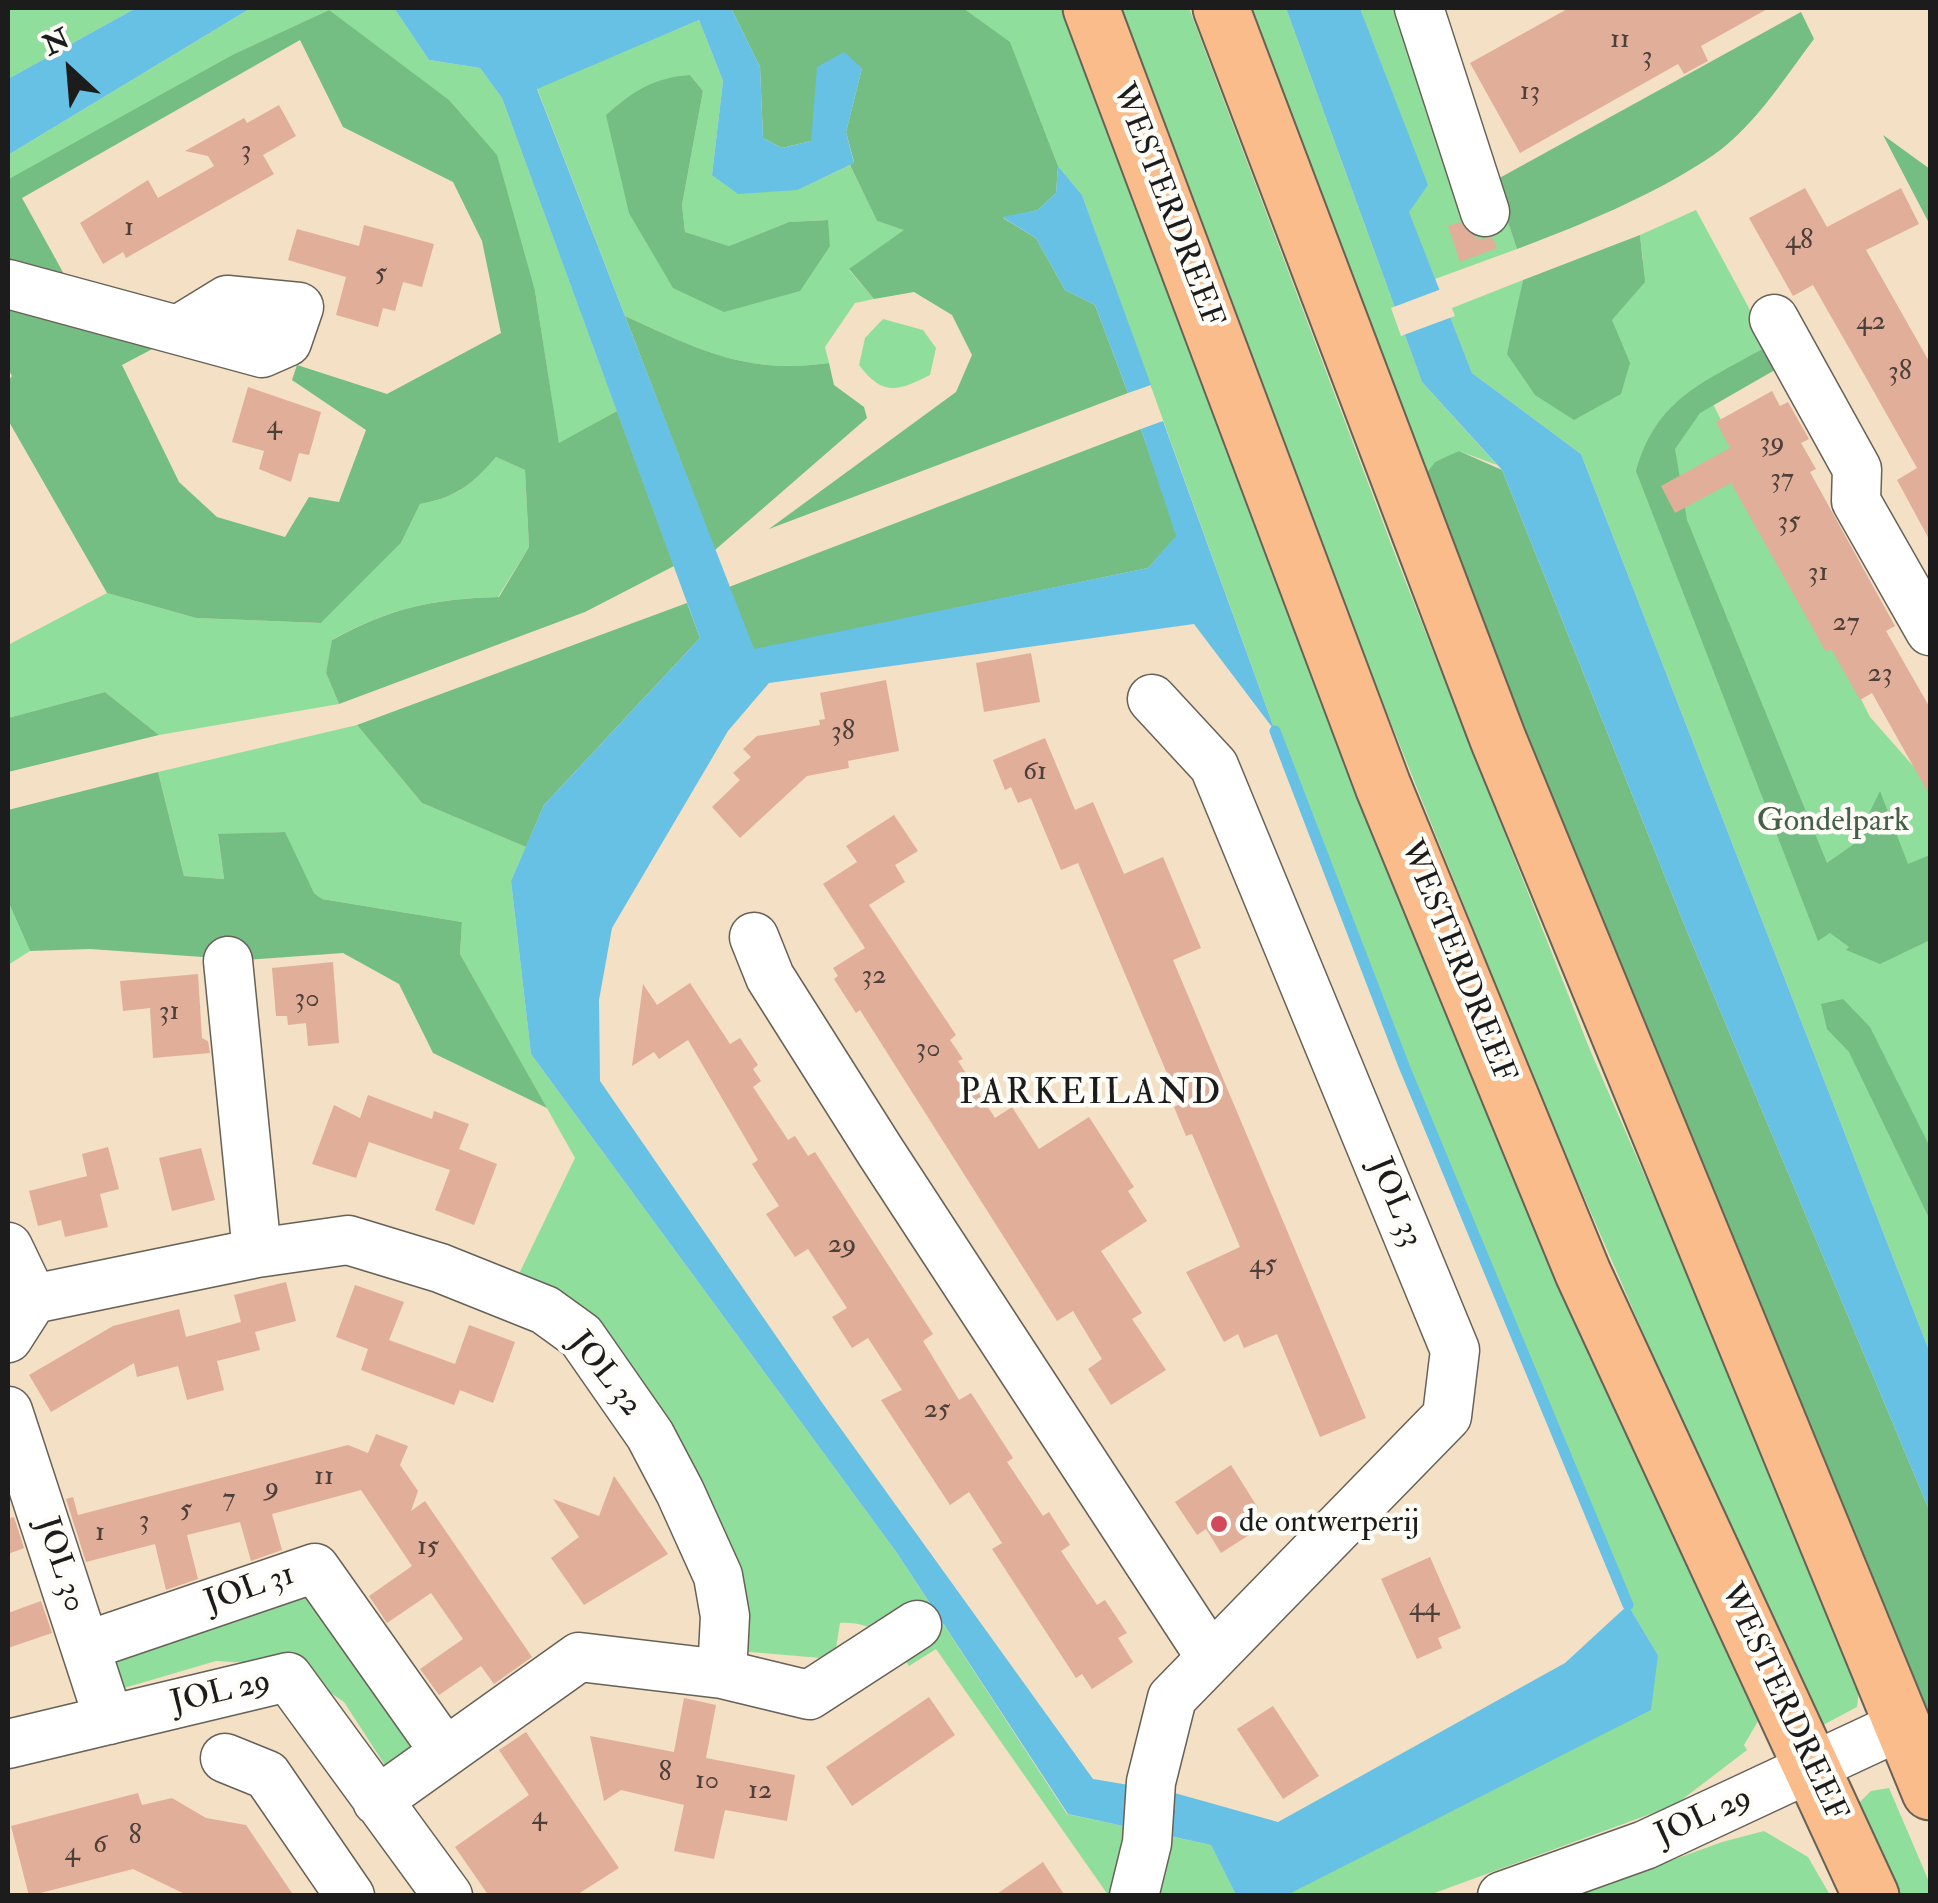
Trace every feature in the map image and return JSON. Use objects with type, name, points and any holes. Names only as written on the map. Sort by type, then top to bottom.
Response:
[{"type":"main road","name":"WESTERDREEF","points":[[1092,8],[1405,840],[1583,1272],[1871,1896]]},
{"type":"main road","points":[[1221,8],[1498,739],[1930,1792]]},
{"type":"street","points":[[1419,8],[1485,212]]},
{"type":"street","points":[[8,284],[178,330]]},
{"type":"street","points":[[1774,318],[1857,469],[1856,501],[1930,630]]},
{"type":"street","name":"JOL 33","points":[[1134,1896],[1147,1843],[1151,1782],[1172,1698],[1447,1416],[1454,1350],[1214,766],[1152,699]]},
{"type":"street","points":[[754,937],[770,976],[870,1135],[1211,1658]]},
{"type":"street","points":[[228,961],[257,1252]]},
{"type":"street","name":"JOL 32","points":[[33,1299],[257,1252],[348,1240],[440,1268],[545,1310],[581,1336],[650,1436],[718,1576],[726,1616],[722,1674]]},
{"type":"street","points":[[8,1247],[33,1299],[8,1338]]},
{"type":"street","name":"JOL 30","points":[[8,1411],[108,1720]]},
{"type":"street","name":"JOL 31","points":[[86,1646],[315,1568],[445,1752]]},
{"type":"street","points":[[377,1801],[579,1657],[722,1674],[810,1694],[917,1625]]},
{"type":"street","name":"JOL 29","points":[[8,1744],[288,1678],[448,1896]]},
{"type":"street","name":"JOL 29","points":[[1502,1896],[1645,1845],[1900,1726]]},
{"type":"street","name":"JOL 29","points":[[225,1758],[267,1775],[350,1896]]},
{"type":"green space","points":[[8,8],[136,8],[8,79]]},
{"type":"green space","points":[[251,8],[394,8],[429,60],[480,68],[502,98],[617,411],[559,444],[535,291],[329,10],[234,54],[8,182],[8,155]]},
{"type":"green space","points":[[731,8],[963,8],[1010,42],[1058,166],[1056,193],[1038,210],[1003,218],[1036,238],[1065,290],[1095,305],[1128,393],[769,529],[956,392],[972,355],[952,315],[914,292],[874,299],[849,269],[904,230],[877,221],[850,165],[854,162],[846,132],[862,68],[811,141],[782,148],[763,138],[760,67]]},
{"type":"green space","points":[[963,8],[1076,8],[1761,1716],[1744,1745],[1747,1750],[1675,1805],[1429,1895],[1287,1895],[1658,1655],[1628,1605],[1404,1066],[1275,731],[1082,195],[1058,166],[1010,43]]},
{"type":"green space","points":[[1114,8],[1189,8],[1399,565],[1590,1050],[1861,1672],[1857,1707],[1823,1725],[1813,1724],[1539,1093],[1337,588]]},
{"type":"green space","points":[[1233,8],[1286,8],[1422,382],[1497,465],[1459,451],[1414,491]]},
{"type":"green space","points":[[1360,8],[1409,8],[1494,181],[1517,249],[1435,279],[1408,212],[1427,185]]},
{"type":"green space","points":[[329,10],[449,100],[497,155],[535,291],[559,443],[617,411],[674,566],[585,612],[339,704],[326,673],[332,640],[412,607],[499,597],[529,547],[525,470],[496,457],[462,488],[420,504],[401,543],[321,623],[196,618],[107,593],[8,420],[8,381],[12,376],[8,369],[8,307],[158,346],[122,365],[179,482],[217,517],[285,537],[309,497],[339,502],[366,430],[292,380],[297,365],[387,394],[501,333],[482,241],[453,182],[343,127],[300,40],[22,198],[70,285],[8,270],[9,179],[234,54]]},
{"type":"green space","points":[[1801,12],[1814,39],[1738,135],[1684,173],[1638,198],[1517,249],[1494,181]]},
{"type":"green space","points":[[699,20],[723,81],[712,175],[798,190],[850,165],[877,221],[905,230],[849,270],[874,299],[855,303],[825,347],[829,363],[800,366],[747,362],[700,349],[625,316],[537,88]],"holes":[[[690,75],[703,91],[682,205],[685,232],[729,246],[789,222],[827,220],[830,246],[673,288]]]},
{"type":"green space","points":[[690,75],[703,91],[682,205],[685,232],[729,246],[789,222],[828,220],[830,246],[800,291],[724,312],[673,288],[629,213],[606,115],[644,87]]},
{"type":"green space","points":[[1883,135],[1930,169],[1930,223],[1929,223]]},
{"type":"green space","name":"Gondelpark","points":[[1696,210],[1769,345],[1703,384],[1870,717],[1930,785],[1930,1353],[1581,454],[1472,373],[1447,310],[1523,280],[1521,292],[1643,260],[1640,235]]},
{"type":"green space","points":[[1640,235],[1645,282],[1612,320],[1630,363],[1621,394],[1574,420],[1535,395],[1507,354],[1523,280]]},
{"type":"green space","points":[[625,316],[700,349],[747,362],[800,366],[829,363],[834,385],[864,407],[867,418],[715,550]]},
{"type":"green space","points":[[883,319],[923,330],[936,348],[930,375],[891,388],[876,382],[859,365],[865,338]]},
{"type":"green space","points":[[1769,345],[1780,367],[1700,413],[1675,449],[1687,520],[1827,863],[1854,844],[1880,791],[1908,864],[1930,855],[1930,940],[1880,964],[1846,950],[1849,947],[1830,933],[1818,941],[1636,471],[1645,446],[1671,408],[1705,381]]},
{"type":"green space","points":[[1141,429],[1177,536],[1148,568],[754,650],[729,587]]},
{"type":"green space","points":[[1459,451],[1502,470],[1686,929],[1930,1512],[1930,1742],[1414,491],[1435,462]]},
{"type":"green space","points":[[496,457],[525,470],[529,547],[498,597],[413,607],[333,639],[326,673],[339,704],[159,735],[105,692],[8,718],[8,645],[107,593],[196,618],[321,623],[401,543],[420,504],[462,488]]},
{"type":"green space","points":[[687,603],[700,638],[544,805],[526,847],[422,803],[357,725]]},
{"type":"green space","points":[[105,692],[159,735],[8,772],[8,718]]},
{"type":"green space","points":[[357,725],[422,803],[526,847],[511,881],[531,1054],[897,1553],[1067,1814],[1128,1827],[1118,1895],[1108,1895],[936,1649],[909,1666],[896,1648],[872,1629],[840,1623],[835,1654],[821,1658],[738,1651],[739,1582],[516,1280],[575,1158],[460,954],[462,922],[322,899],[314,893],[284,832],[218,835],[224,879],[184,876],[158,772]]},
{"type":"green space","points":[[158,772],[184,876],[224,879],[218,834],[285,832],[314,893],[322,899],[462,922],[460,954],[547,1108],[433,1053],[399,984],[343,953],[245,960],[90,949],[30,951],[8,901],[8,810]]},
{"type":"green space","points":[[8,901],[30,951],[8,965]]},
{"type":"green space","points":[[1843,999],[1870,1027],[1930,1147],[1930,1220],[1849,1052],[1827,1029],[1821,1004]]},
{"type":"green space","points":[[310,1585],[426,1753],[392,1776],[344,1702],[290,1665],[216,1661],[124,1688],[112,1655]]},
{"type":"green space","points":[[1889,1788],[1930,1884],[1930,1895],[1897,1895],[1856,1806],[1871,1791]]},
{"type":"green space","points":[[1764,1831],[1808,1857],[1830,1895],[1574,1896],[1722,1842]]},
{"type":"green space","points":[[1164,1835],[1211,1845],[1236,1895],[1155,1896]]},
{"type":"water","points":[[136,8],[251,8],[8,155],[8,79]]},
{"type":"water","points":[[394,8],[731,8],[760,67],[763,138],[782,148],[811,141],[817,67],[844,52],[862,68],[846,132],[854,163],[798,190],[738,194],[712,175],[723,81],[699,20],[537,89],[754,649],[1148,568],[1176,536],[1141,429],[1163,421],[1275,731],[1194,624],[769,683],[728,731],[612,928],[599,1000],[600,1081],[823,1404],[1093,1779],[1171,1792],[1278,1822],[1565,1663],[1628,1605],[1658,1655],[1651,1710],[1287,1895],[1236,1895],[1211,1845],[1068,1814],[897,1553],[531,1054],[511,881],[544,805],[700,638],[502,98],[480,68],[429,60]]},
{"type":"water","points":[[1286,8],[1360,8],[1428,185],[1409,212],[1472,373],[1581,454],[1930,1353],[1930,1512],[1686,929],[1502,470],[1422,382]]},
{"type":"water","points":[[1058,166],[1082,195],[1151,385],[1128,393],[1095,305],[1065,290],[1036,238],[1002,217],[1038,210],[1056,193]]},
{"type":"pier","points":[[1444,288],[1455,316],[1401,336],[1391,308]]},
{"type":"building","points":[[1569,8],[1769,8],[1701,46],[1708,61],[1684,74],[1678,64],[1520,153],[1470,63]]},
{"type":"building","points":[[279,105],[296,136],[263,155],[274,174],[126,258],[123,252],[103,264],[80,223],[148,180],[158,198],[214,166],[208,156],[185,151],[244,118],[247,123]]},
{"type":"building","points":[[1805,188],[1827,227],[1901,188],[1919,224],[1866,250],[1930,363],[1930,541],[1897,480],[1917,468],[1813,285],[1793,296],[1749,218]]},
{"type":"building","points":[[1460,222],[1478,239],[1493,238],[1497,248],[1460,262],[1448,226]]},
{"type":"building","points":[[364,225],[434,244],[422,287],[403,282],[395,311],[383,308],[378,327],[336,315],[346,277],[288,260],[297,229],[359,246]]},
{"type":"building","points":[[248,387],[321,412],[309,455],[299,453],[291,482],[259,469],[264,451],[232,442]]},
{"type":"building","points":[[1772,391],[1780,406],[1788,402],[1809,439],[1801,443],[1816,469],[1810,472],[1895,626],[1886,631],[1930,708],[1930,796],[1872,693],[1860,700],[1831,649],[1826,652],[1731,483],[1675,513],[1661,486],[1730,448],[1716,422]]},
{"type":"building","points":[[1031,653],[1040,702],[984,712],[976,663]]},
{"type":"building","points":[[886,680],[899,751],[848,761],[849,768],[807,776],[740,838],[712,807],[740,780],[733,773],[751,757],[743,749],[757,736],[820,725],[819,720],[825,719],[820,693]]},
{"type":"building","points":[[1045,738],[1075,810],[1093,802],[1124,874],[1163,857],[1201,948],[1173,960],[1366,1418],[1320,1437],[1277,1334],[1244,1348],[1238,1334],[1224,1342],[1186,1272],[1240,1247],[1192,1134],[1186,1136],[1174,1107],[1180,1104],[1078,863],[1061,870],[1031,798],[1018,803],[1011,787],[1005,790],[993,760]]},
{"type":"building","points":[[894,815],[918,851],[895,865],[905,882],[869,905],[956,1035],[950,1040],[963,1059],[958,1061],[995,1118],[1012,1107],[1039,1149],[1089,1117],[1134,1187],[1128,1191],[1147,1221],[1101,1251],[1142,1313],[1132,1319],[1166,1370],[1111,1405],[1088,1369],[1102,1359],[1073,1311],[1057,1321],[860,1010],[856,1013],[834,979],[838,976],[833,968],[865,948],[823,884],[857,862],[846,846]]},
{"type":"building","points":[[333,962],[339,1043],[308,1046],[306,1023],[288,1025],[287,1016],[276,1016],[272,968]]},
{"type":"building","points":[[198,974],[202,1038],[208,1041],[210,1053],[153,1058],[150,1008],[123,1011],[120,981]]},
{"type":"building","points":[[690,983],[730,1044],[740,1038],[758,1065],[753,1069],[761,1081],[753,1087],[788,1140],[795,1136],[808,1156],[815,1152],[933,1334],[923,1341],[959,1400],[971,1393],[1013,1458],[1007,1462],[1043,1516],[1049,1512],[1070,1545],[1061,1551],[1097,1605],[1105,1600],[1127,1633],[1118,1638],[1133,1662],[1092,1689],[1082,1674],[1076,1678],[992,1549],[1002,1543],[969,1492],[950,1505],[881,1400],[902,1390],[868,1338],[852,1348],[832,1317],[847,1308],[808,1249],[795,1257],[766,1214],[779,1206],[752,1164],[758,1160],[688,1040],[659,1059],[654,1052],[632,1066],[643,984],[657,1005]]},
{"type":"building","points":[[368,1095],[432,1119],[434,1111],[469,1124],[459,1149],[497,1164],[474,1225],[435,1210],[450,1170],[369,1142],[356,1178],[312,1164],[334,1105],[360,1118]]},
{"type":"building","points":[[108,1147],[119,1189],[100,1194],[108,1227],[65,1237],[61,1220],[38,1226],[29,1191],[87,1176],[82,1154]]},
{"type":"building","points":[[201,1148],[215,1200],[172,1211],[159,1158]]},
{"type":"building","points":[[286,1282],[296,1321],[255,1332],[260,1350],[217,1361],[224,1390],[187,1400],[178,1366],[137,1377],[134,1363],[51,1412],[29,1375],[113,1326],[179,1309],[186,1337],[241,1322],[234,1295]]},
{"type":"building","points":[[355,1285],[404,1302],[389,1340],[455,1364],[469,1325],[515,1342],[493,1403],[460,1390],[454,1405],[361,1370],[368,1349],[336,1337]]},
{"type":"building","points":[[376,1434],[408,1446],[400,1465],[418,1491],[411,1511],[425,1501],[532,1657],[494,1684],[481,1666],[439,1695],[420,1669],[463,1639],[431,1593],[387,1623],[369,1596],[412,1566],[361,1490],[272,1514],[282,1550],[251,1561],[240,1522],[187,1535],[198,1579],[166,1590],[155,1544],[86,1562],[66,1499],[73,1497],[78,1515],[348,1445],[368,1453]]},
{"type":"building","points":[[1231,1465],[1258,1508],[1253,1511],[1263,1526],[1221,1553],[1206,1529],[1197,1535],[1175,1502]]},
{"type":"building","points":[[614,1476],[668,1554],[584,1605],[551,1558],[579,1537],[553,1499],[599,1516]]},
{"type":"building","points":[[14,1517],[24,1548],[8,1554],[8,1519]]},
{"type":"building","points":[[1430,1557],[1461,1628],[1438,1638],[1442,1648],[1417,1659],[1381,1579]]},
{"type":"building","points":[[41,1601],[52,1633],[8,1648],[8,1613]]},
{"type":"building","points":[[929,1697],[955,1735],[852,1806],[826,1767]]},
{"type":"building","points":[[684,1698],[716,1705],[706,1758],[795,1775],[787,1821],[725,1810],[714,1859],[674,1851],[684,1805],[621,1790],[604,1801],[590,1736],[674,1752]]},
{"type":"building","points":[[1273,1706],[1319,1776],[1283,1799],[1237,1729]]},
{"type":"building","points":[[526,1732],[619,1868],[575,1896],[489,1896],[455,1847],[529,1795],[499,1750]]},
{"type":"building","points":[[138,1793],[142,1805],[172,1798],[206,1818],[246,1825],[294,1896],[189,1896],[133,1869],[29,1896],[11,1826]]},
{"type":"building","points":[[1043,1862],[1065,1896],[994,1896]]},
{"type":"waterway","points":[[1275,731],[1404,1066],[1628,1605]]},
{"type":"place","name":"de ontwerperij","points":[[1219,1524]]},
{"type":"district","name":"PARKEILAND","points":[[1091,1095]]}]
